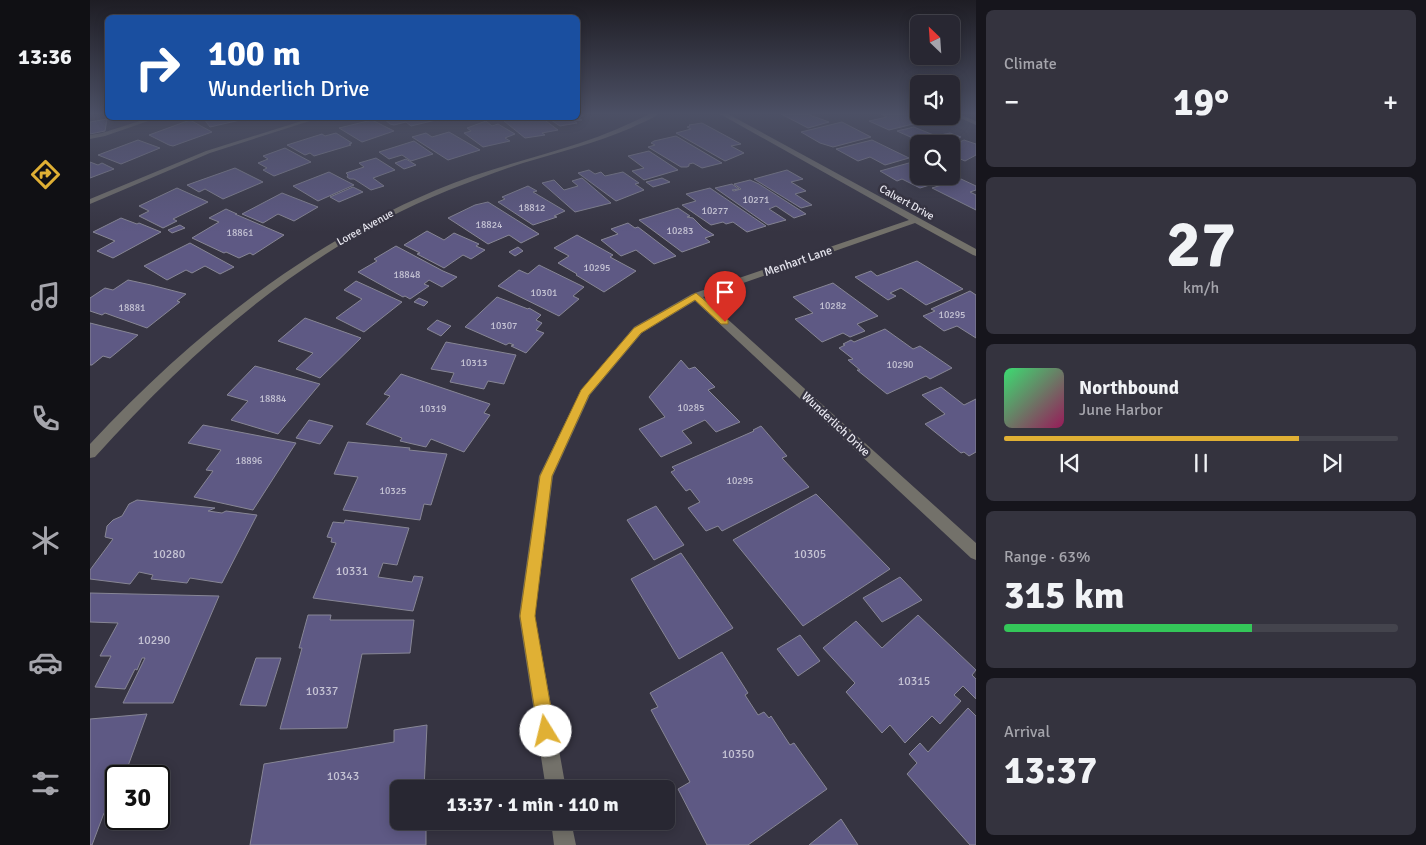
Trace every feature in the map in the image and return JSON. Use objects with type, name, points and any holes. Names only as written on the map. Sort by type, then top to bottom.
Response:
[{"type":"street","points":[[90,202],[205,153]]},
{"type":"street","name":"Loree Avenue","points":[[90,453],[180,362],[228,318],[280,280],[350,234],[396,210],[439,191],[511,165],[550,153]]},
{"type":"street","name":"Calvert Drive","points":[[795,153],[976,253]]},
{"type":"street","name":"Menhart Lane","points":[[555,780],[528,616],[546,476],[585,393],[638,330],[696,296],[916,220]]},
{"type":"street","name":"Wunderlich Drive","points":[[696,296],[976,553]]},
{"type":"street","name":"Loree Avenue","points":[[90,438],[122,419]]},
{"type":"street","points":[[562,830],[565,845]]},
{"type":"building","points":[[102,153],[147,153],[121,164],[98,155]]},
{"type":"building","points":[[270,153],[295,153],[311,162],[274,176],[263,170],[267,168],[258,163],[268,159],[263,156]]},
{"type":"building","points":[[381,153],[433,154],[411,161],[402,155],[389,159]]},
{"type":"building","points":[[438,153],[469,153],[448,160]]},
{"type":"building","points":[[653,153],[678,170],[644,180],[632,171],[644,168],[628,156]]},
{"type":"building","points":[[659,153],[706,153],[722,163],[702,168],[693,163],[687,167],[681,167]]},
{"type":"building","points":[[712,153],[743,153],[725,161]]},
{"type":"building","points":[[844,153],[900,153],[909,158],[885,165],[870,157],[858,161]]},
{"type":"building","points":[[960,153],[976,153],[976,155],[965,161],[960,159]]},
{"type":"building","points":[[376,158],[395,170],[373,178],[384,186],[371,190],[354,179],[347,177],[346,173],[364,167],[359,163]]},
{"type":"building","points":[[406,159],[416,165],[404,169],[395,163]]},
{"type":"building","points":[[90,162],[98,165],[102,163],[114,169],[90,178]]},
{"type":"building","points":[[910,163],[910,183],[902,179],[897,181],[880,171]]},
{"type":"building","points":[[235,168],[263,182],[223,199],[205,189],[199,192],[187,185]]},
{"type":"building","points":[[589,170],[595,174],[601,172],[605,176],[623,172],[639,183],[635,184],[644,190],[616,201],[578,173]]},
{"type":"building","points":[[787,170],[803,179],[791,182],[806,191],[795,194],[812,205],[801,208],[754,179]]},
{"type":"building","points":[[329,172],[354,185],[318,201],[293,186]]},
{"type":"building","points":[[582,178],[611,203],[575,212],[542,183],[554,180],[564,190],[578,186],[572,181]]},
{"type":"building","points":[[662,178],[670,182],[653,187],[646,182]]},
{"type":"building","points":[[960,179],[976,186],[976,190],[970,192],[976,195],[976,210],[932,188],[942,185],[960,185]]},
{"type":"building","points":[[750,180],[806,214],[794,218],[776,206],[769,209],[786,220],[768,225],[715,188],[732,184],[739,189],[732,190],[734,191],[741,189],[734,184]]},
{"type":"building","points":[[914,185],[930,185],[920,188]]},
{"type":"building","points":[[528,186],[537,191],[533,192],[565,211],[554,216],[557,217],[533,225],[498,202],[505,199],[502,197]]},
{"type":"building","points":[[353,187],[363,192],[339,202],[330,197]]},
{"type":"building","points":[[177,188],[208,202],[173,219],[177,221],[163,228],[139,216],[149,211],[139,206]]},
{"type":"building","points":[[710,188],[766,226],[747,232],[733,222],[711,225],[682,205],[696,201],[686,194]]},
{"type":"building","points":[[282,193],[318,207],[294,221],[278,214],[263,223],[242,214]]},
{"type":"building","points":[[488,202],[539,234],[521,243],[509,235],[488,244],[448,218],[475,205]]},
{"type":"building","points":[[678,208],[690,216],[687,217],[693,218],[714,235],[705,238],[710,242],[682,252],[639,220]]},
{"type":"building","points":[[226,209],[284,235],[253,255],[250,253],[239,258],[192,238],[219,222],[209,218]]},
{"type":"building","points":[[121,218],[161,232],[113,258],[97,251],[115,241],[93,232]]},
{"type":"building","points":[[628,223],[635,228],[638,227],[676,256],[654,264],[636,250],[621,256],[601,240],[618,234],[611,229]]},
{"type":"building","points":[[180,225],[185,228],[172,233],[168,230]]},
{"type":"building","points":[[427,231],[444,240],[454,233],[479,244],[476,246],[485,250],[471,259],[463,255],[444,268],[404,245]]},
{"type":"building","points":[[577,235],[613,255],[610,257],[636,271],[604,292],[576,275],[558,263],[569,256],[554,248]]},
{"type":"building","points":[[190,243],[234,267],[220,274],[205,266],[192,273],[186,270],[167,280],[144,266]]},
{"type":"building","points":[[396,246],[457,277],[442,287],[429,280],[424,284],[429,286],[410,299],[358,272],[377,261],[374,259]]},
{"type":"building","points":[[518,247],[523,251],[515,256],[509,252]]},
{"type":"building","points":[[917,261],[963,289],[926,305],[901,288],[890,293],[896,296],[888,300],[855,277],[871,271],[877,276]]},
{"type":"building","points":[[539,265],[584,287],[573,296],[579,299],[559,316],[498,286],[519,270],[528,274]]},
{"type":"building","points":[[128,280],[186,294],[177,301],[180,302],[147,328],[105,313],[102,315],[90,311],[90,298],[105,288],[113,290]]},
{"type":"building","points":[[356,281],[402,302],[364,332],[336,318],[362,299],[344,290]]},
{"type":"building","points":[[833,283],[878,316],[857,324],[865,331],[850,337],[843,333],[822,342],[795,319],[813,313],[793,297]]},
{"type":"building","points":[[970,291],[976,295],[976,338],[957,326],[944,331],[923,316],[935,311],[931,309]]},
{"type":"building","points":[[497,297],[529,308],[541,315],[536,320],[542,323],[536,330],[544,333],[526,353],[511,346],[514,345],[509,343],[506,345],[465,327]]},
{"type":"building","points":[[419,298],[428,302],[424,306],[414,302]]},
{"type":"building","points":[[305,318],[361,338],[320,378],[296,369],[313,353],[278,341]]},
{"type":"building","points":[[437,320],[451,326],[441,336],[427,329]]},
{"type":"building","points":[[90,323],[138,335],[110,358],[103,356],[90,365]]},
{"type":"building","points":[[885,329],[913,349],[920,346],[952,368],[930,379],[926,376],[887,394],[857,370],[860,370],[848,360],[853,359],[839,348],[851,340],[854,342]]},
{"type":"building","points":[[446,342],[516,355],[504,384],[488,381],[484,389],[450,382],[454,373],[431,369]]},
{"type":"building","points":[[681,360],[689,369],[695,367],[715,387],[708,390],[740,422],[716,432],[705,420],[682,431],[692,443],[661,457],[639,429],[665,417],[649,397]]},
{"type":"building","points":[[255,366],[320,384],[278,434],[231,420],[248,401],[227,395]]},
{"type":"building","points":[[401,374],[490,404],[484,413],[490,415],[464,452],[431,439],[426,447],[400,441],[402,438],[366,424],[390,396],[384,394]]},
{"type":"building","points":[[941,387],[964,405],[976,399],[976,452],[969,456],[964,452],[961,453],[925,424],[945,414],[922,395]]},
{"type":"building","points":[[309,420],[333,426],[320,444],[296,438]]},
{"type":"building","points":[[203,425],[296,443],[253,510],[194,497],[213,471],[206,470],[221,450],[188,443]]},
{"type":"building","points":[[761,426],[787,456],[782,458],[809,487],[722,531],[718,526],[706,531],[688,508],[700,502],[690,489],[686,491],[671,472],[675,470],[672,467],[754,431]]},
{"type":"building","points":[[348,442],[410,448],[409,450],[447,454],[431,505],[424,504],[420,520],[343,510],[358,477],[334,474]]},
{"type":"building","points":[[816,494],[890,569],[803,626],[733,540]]},
{"type":"building","points":[[137,500],[215,508],[208,511],[222,513],[226,511],[257,515],[222,583],[190,578],[187,583],[151,579],[153,575],[139,572],[130,584],[90,579],[90,570],[113,539],[105,537],[107,526],[113,520],[122,516],[129,504]]},
{"type":"building","points":[[656,506],[684,545],[654,560],[627,520]]},
{"type":"building","points":[[345,520],[409,528],[397,565],[383,563],[378,577],[412,582],[414,576],[423,577],[413,611],[313,598],[336,543],[331,542],[332,538],[327,537],[333,522],[344,523]]},
{"type":"building","points":[[681,553],[733,628],[679,659],[631,579]]},
{"type":"building","points":[[900,577],[922,600],[882,622],[863,598]]},
{"type":"building","points":[[90,593],[219,596],[173,703],[123,703],[145,658],[142,658],[125,689],[95,687],[111,656],[100,656],[118,623],[90,622]]},
{"type":"building","points":[[308,615],[331,615],[330,620],[414,620],[410,653],[362,654],[347,728],[280,729],[302,648],[299,648]]},
{"type":"building","points":[[918,615],[976,670],[972,675],[976,679],[976,699],[963,686],[954,695],[961,701],[940,724],[932,716],[905,743],[890,725],[882,733],[846,692],[855,683],[823,648],[856,621],[882,648]]},
{"type":"building","points":[[800,635],[820,661],[798,676],[777,649]]},
{"type":"building","points":[[722,652],[748,693],[745,695],[758,715],[764,712],[769,718],[771,716],[790,745],[794,743],[827,789],[748,845],[707,845],[678,789],[690,782],[651,710],[658,707],[650,693]]},
{"type":"building","points":[[256,658],[281,658],[266,706],[240,705]]},
{"type":"building","points":[[968,708],[976,716],[976,845],[970,845],[907,774],[917,763],[909,754],[920,743],[928,752]]},
{"type":"building","points":[[147,714],[128,765],[105,765],[105,813],[92,845],[90,845],[90,719]]},
{"type":"building","points":[[427,725],[424,780],[390,780],[390,830],[426,830],[426,845],[250,845],[264,764],[394,742],[394,730]]},
{"type":"building","points":[[841,819],[858,845],[809,845]]},
{"type":"route","points":[[546,731],[528,616],[546,476],[585,393],[638,330],[696,296],[725,322]]}]
